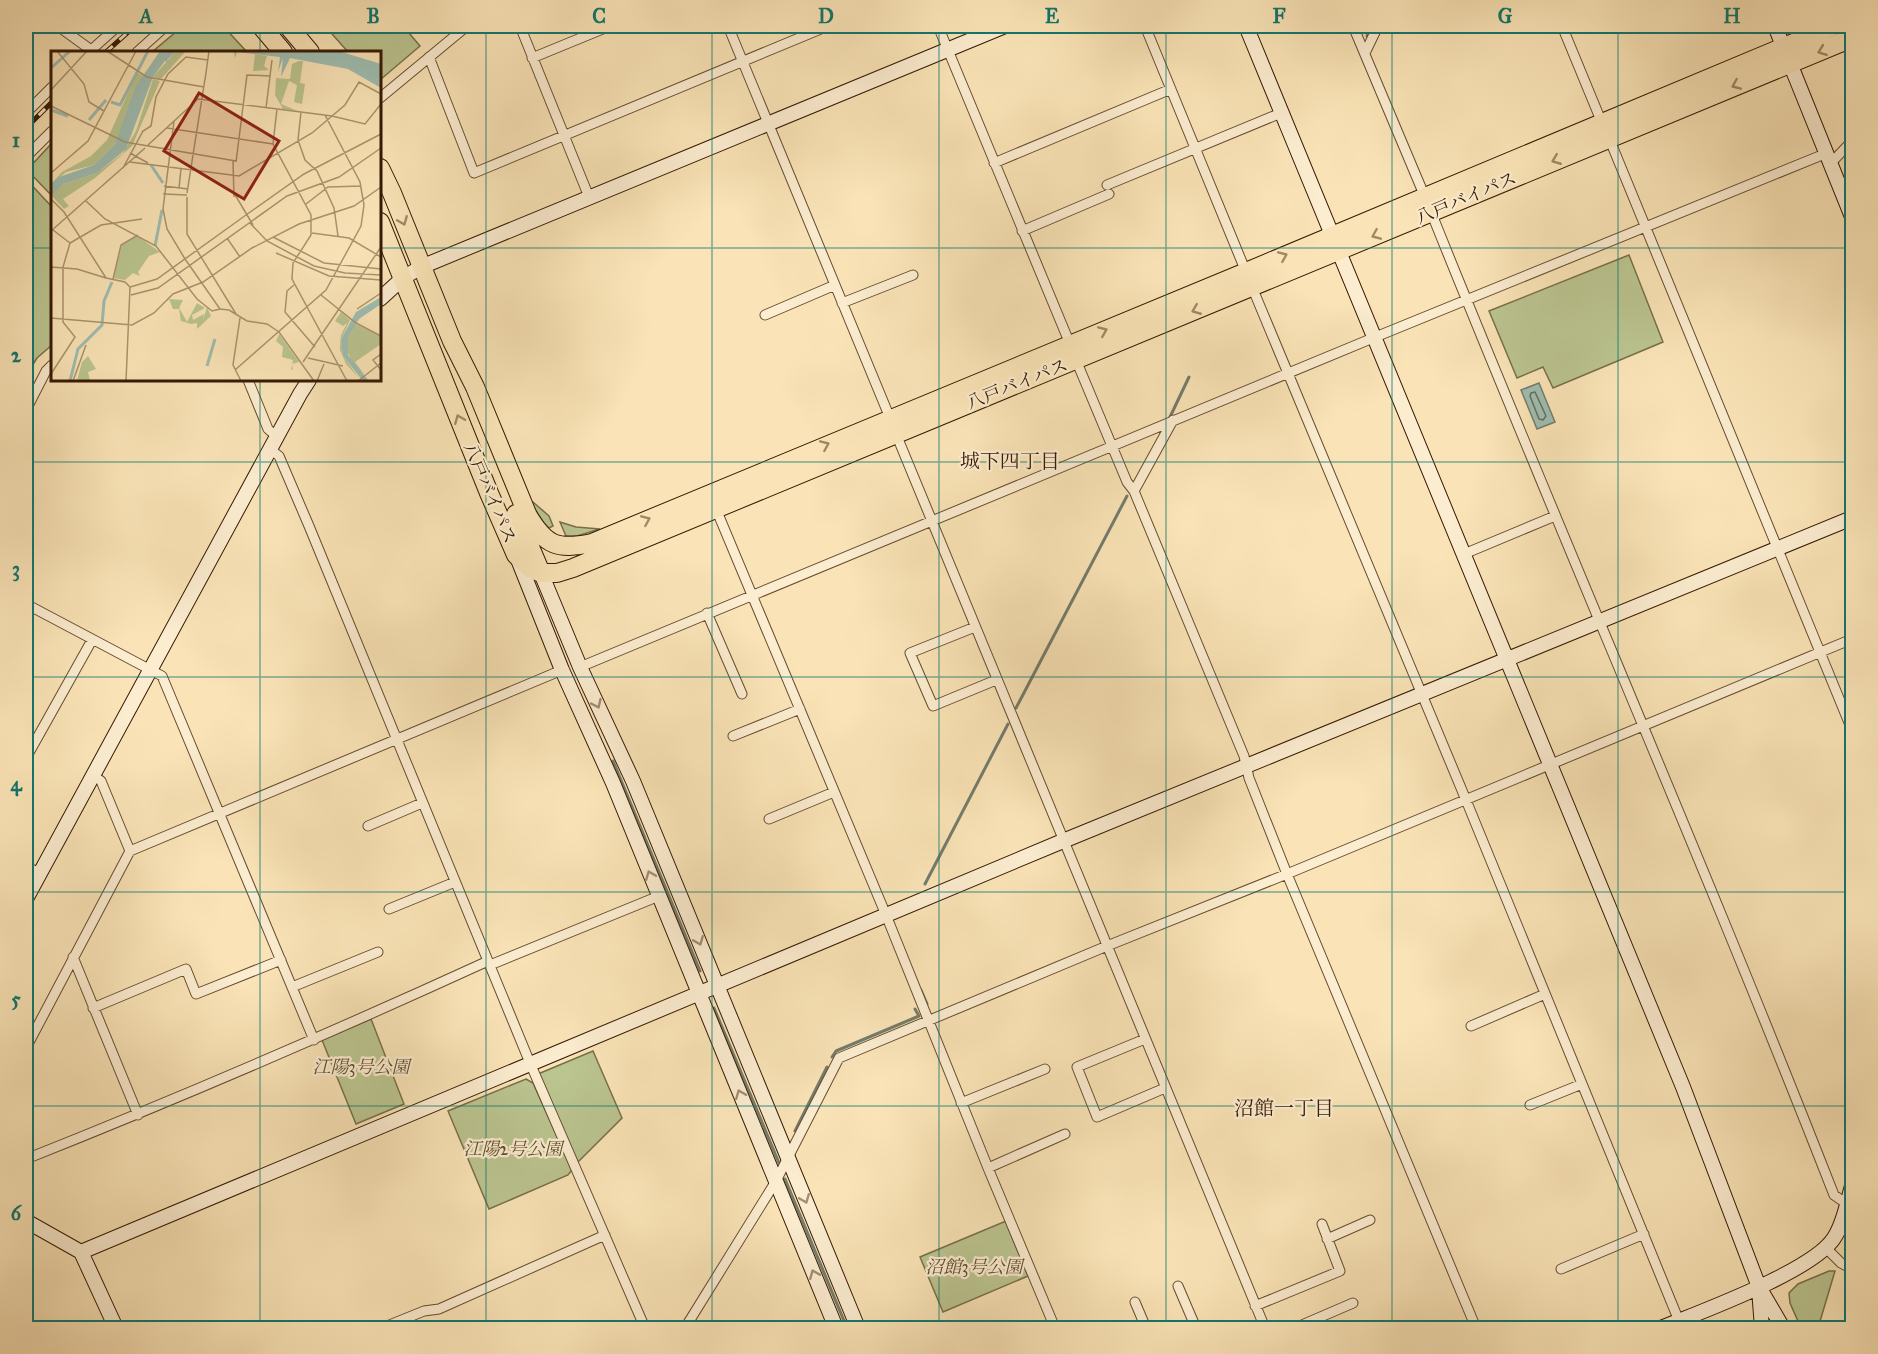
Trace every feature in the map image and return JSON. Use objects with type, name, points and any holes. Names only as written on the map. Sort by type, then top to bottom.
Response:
[{"type":"highway","points":[[261,26],[282,51]]},
{"type":"highway","points":[[288,26],[309,51]]},
{"type":"highway","name":"八戸バイパス","points":[[381,170],[528,516],[547,540],[560,546],[574,546],[591,543],[893,426],[1249,280],[1606,130],[1783,46],[1834,26]]},
{"type":"highway","name":"八戸バイパス","points":[[1606,130],[1852,38]]},
{"type":"highway","name":"八戸バイパス","points":[[381,224],[516,555],[530,568],[541,573],[557,573],[573,568],[716,509],[893,426]]},
{"type":"highway","points":[[452,341],[465,391],[541,573],[562,555],[591,543]]},
{"type":"street","points":[[58,26],[90,51],[118,26]]},
{"type":"street","points":[[137,51],[166,26]]},
{"type":"street","points":[[381,97],[467,26]]},
{"type":"street","points":[[520,26],[589,197]]},
{"type":"street","points":[[532,57],[610,26]]},
{"type":"street","points":[[728,26],[1265,1329]]},
{"type":"street","points":[[429,57],[474,173],[828,26]]},
{"type":"street","points":[[938,26],[1127,482],[1134,491],[1244,756],[1249,778],[1287,874],[1476,1329]]},
{"type":"street","points":[[382,294],[421,267],[1005,26]]},
{"type":"street","points":[[1145,26],[1679,1321]]},
{"type":"street","points":[[1246,26],[1683,1087],[1759,1287],[1783,1329]]},
{"type":"street","points":[[1353,26],[1782,1062],[1834,1195],[1847,1204]]},
{"type":"street","points":[[1365,53],[1378,26]]},
{"type":"street","points":[[1562,26],[1852,730]]},
{"type":"street","points":[[1775,26],[1852,217]]},
{"type":"street","points":[[26,113],[29,103],[51,88]]},
{"type":"street","points":[[994,163],[1171,89]]},
{"type":"street","points":[[1022,231],[1196,148],[1281,113]]},
{"type":"street","points":[[26,157],[51,132]]},
{"type":"street","points":[[580,667],[1373,338],[1646,227],[1829,158],[1852,141]]},
{"type":"street","points":[[842,303],[913,275]]},
{"type":"street","points":[[765,315],[835,285]]},
{"type":"street","points":[[26,410],[46,371],[51,366]]},
{"type":"street","points":[[248,381],[454,882],[645,1329]]},
{"type":"street","points":[[26,898],[308,381]]},
{"type":"street","points":[[1134,491],[1173,420]]},
{"type":"street","points":[[716,509],[886,915],[1055,1329]]},
{"type":"street","points":[[1464,554],[1555,516]]},
{"type":"street","points":[[81,1252],[1064,841],[1852,518]]},
{"type":"street","points":[[516,555],[562,670],[613,783],[836,1329]]},
{"type":"street","points":[[558,611],[555,596],[557,586],[573,568]]},
{"type":"street","points":[[541,573],[580,667],[633,780],[858,1329]]},
{"type":"street","points":[[541,573],[540,593],[567,660],[575,700]]},
{"type":"street","points":[[26,604],[162,676],[314,1040]]},
{"type":"street","points":[[707,613],[742,694]]},
{"type":"street","points":[[975,627],[910,653],[933,706],[996,680]]},
{"type":"street","points":[[685,1329],[776,1181],[839,1058],[1852,639]]},
{"type":"street","points":[[26,758],[92,640]]},
{"type":"street","points":[[26,1048],[130,851],[562,670]]},
{"type":"street","points":[[733,736],[800,709]]},
{"type":"street","points":[[93,775],[101,781],[130,851]]},
{"type":"street","points":[[770,819],[834,792]]},
{"type":"street","points":[[368,826],[422,803]]},
{"type":"street","points":[[26,866],[39,873]]},
{"type":"street","points":[[389,909],[454,882]]},
{"type":"street","points":[[26,1159],[138,1115],[489,963],[659,896]]},
{"type":"street","points":[[292,987],[378,952]]},
{"type":"street","points":[[73,957],[138,1115]]},
{"type":"street","points":[[93,1008],[186,969],[196,994],[281,960]]},
{"type":"street","points":[[1471,1026],[1545,994]]},
{"type":"street","points":[[1145,1039],[1077,1067],[1097,1117],[1165,1088]]},
{"type":"street","points":[[961,1103],[1045,1069]]},
{"type":"street","points":[[1530,1105],[1582,1084]]},
{"type":"street","points":[[987,1167],[1065,1134]]},
{"type":"street","points":[[1661,1329],[1759,1287],[1826,1248],[1840,1227],[1852,1186]]},
{"type":"street","points":[[1328,1239],[1370,1220]]},
{"type":"street","points":[[26,1221],[81,1252],[116,1329]]},
{"type":"street","points":[[1256,1306],[1340,1271],[1322,1224]]},
{"type":"street","points":[[1562,1269],[1644,1234]]},
{"type":"street","points":[[382,1329],[424,1311],[439,1309],[605,1235]]},
{"type":"street","points":[[1826,1248],[1841,1263],[1852,1269]]},
{"type":"street","points":[[1178,1286],[1196,1329]]},
{"type":"street","points":[[1759,1287],[1762,1329]]},
{"type":"street","points":[[1135,1302],[1146,1329]]},
{"type":"street","points":[[1295,1329],[1353,1304]]},
{"type":"green space","points":[[183,26],[223,26],[246,51],[153,51]]},
{"type":"green space","points":[[325,26],[403,26],[420,46],[381,79],[381,51],[347,51]]},
{"type":"green space","points":[[51,144],[51,195],[27,170]]},
{"type":"green space","points":[[26,179],[51,206],[51,346],[37,358],[26,376]]},
{"type":"green space","points":[[1629,255],[1663,342],[1553,388],[1543,367],[1517,378],[1489,311]]},
{"type":"green space","points":[[533,502],[549,516],[553,526],[549,528],[544,523],[531,503]]},
{"type":"green space","points":[[560,522],[576,527],[600,529],[577,536],[566,536]]},
{"type":"green space","name":"江陽3号公園","points":[[371,1019],[404,1104],[356,1124],[322,1040]]},
{"type":"green space","name":"江陽2号公園","points":[[593,1051],[622,1118],[577,1163],[538,1074]]},
{"type":"green space","name":"江陽2号公園","points":[[526,1079],[533,1083],[572,1170],[568,1175],[489,1209],[448,1111]]},
{"type":"green space","name":"沼館3号公園","points":[[1006,1221],[1028,1276],[943,1312],[920,1257]]},
{"type":"green space","points":[[1829,1271],[1835,1271],[1818,1328],[1801,1328],[1790,1303],[1789,1293],[1798,1284]]},
{"type":"water","points":[[1539,383],[1555,422],[1537,429],[1521,390]]},
{"type":"waterway","points":[[1367,36],[1373,26]]},
{"type":"waterway","points":[[1170,417],[1189,377]]},
{"type":"waterway","points":[[1016,708],[1127,496]]},
{"type":"waterway","points":[[925,884],[1008,724]]},
{"type":"waterway","points":[[613,761],[700,971]]},
{"type":"waterway","points":[[921,990],[927,1004]]},
{"type":"waterway","points":[[714,1008],[779,1163]]},
{"type":"waterway","points":[[832,1057],[836,1051],[919,1016],[915,1009]]},
{"type":"waterway","points":[[795,1131],[827,1067]]},
{"type":"waterway","points":[[785,1179],[847,1328]]},
{"type":"railway","points":[[107,51],[135,26]]},
{"type":"railway","points":[[26,128],[51,103]]},
{"type":"district","name":"城下四丁目","points":[[1010,461]]},
{"type":"district","name":"沼館一丁目","points":[[1284,1108]]}]
